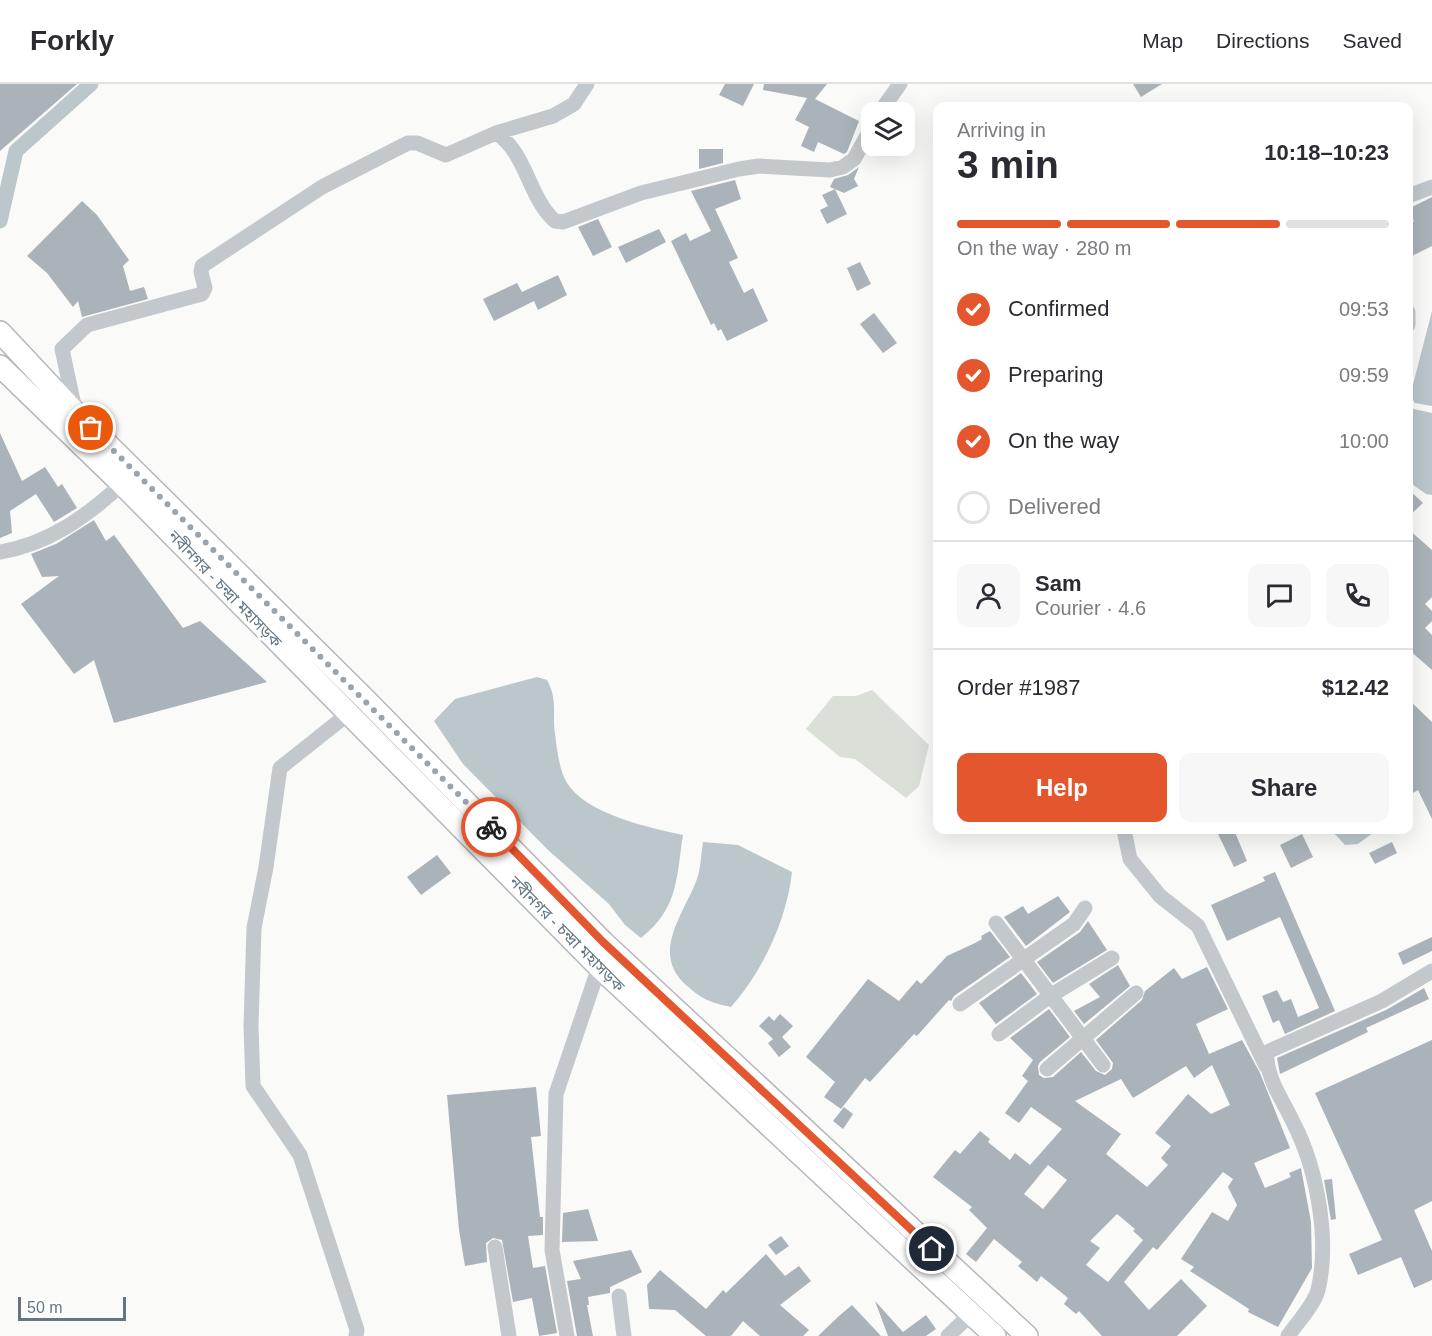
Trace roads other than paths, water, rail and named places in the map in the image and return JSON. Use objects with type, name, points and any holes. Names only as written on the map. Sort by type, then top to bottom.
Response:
[{"type":"highway","name":"নবীনগর - চন্দ্রা মহাসড়ক","points":[[0,332],[76,413],[306,640],[603,942],[1027,1336]]},
{"type":"highway","name":"নবীনগর - চন্দ্রা মহাসড়ক","points":[[0,366],[122,484],[599,967],[995,1336]]},
{"type":"highway","points":[[291,656],[306,640]]},
{"type":"street","points":[[76,413],[62,349],[83,327],[202,294],[205,288],[201,272],[202,266],[322,187],[408,143],[417,143],[446,155],[496,133],[553,116],[574,104],[587,84]]},
{"type":"street","points":[[887,102],[900,84]]},
{"type":"street","points":[[496,133],[512,145],[543,208],[555,221],[563,222],[641,193],[739,169],[759,166],[830,170],[843,167],[854,159],[861,147]]},
{"type":"street","points":[[1413,194],[1432,187]]},
{"type":"street","points":[[0,552],[19,549],[67,529],[122,484]]},
{"type":"street","points":[[348,714],[280,768],[266,867],[254,928],[250,1026],[254,1086],[300,1155],[357,1330],[357,1336]]},
{"type":"street","points":[[1125,834],[1130,859],[1160,896],[1198,926],[1298,1131],[1313,1173],[1323,1243],[1318,1292],[1288,1336]]},
{"type":"street","points":[[960,1004],[1074,924],[1085,908]]},
{"type":"street","points":[[996,923],[1102,1065]]},
{"type":"street","points":[[999,1034],[1050,996],[1112,958]]},
{"type":"street","points":[[567,1336],[552,1250],[556,1094],[599,967]]},
{"type":"street","points":[[1266,1066],[1267,1052],[1382,1001],[1432,971]]},
{"type":"street","points":[[1047,1069],[1136,993]]},
{"type":"street","points":[[495,1247],[509,1336]]},
{"type":"street","points":[[619,1296],[624,1336]]},
{"type":"street","points":[[948,1336],[972,1313]]},
{"type":"waterway","points":[[0,221],[16,151],[91,84]]}]
